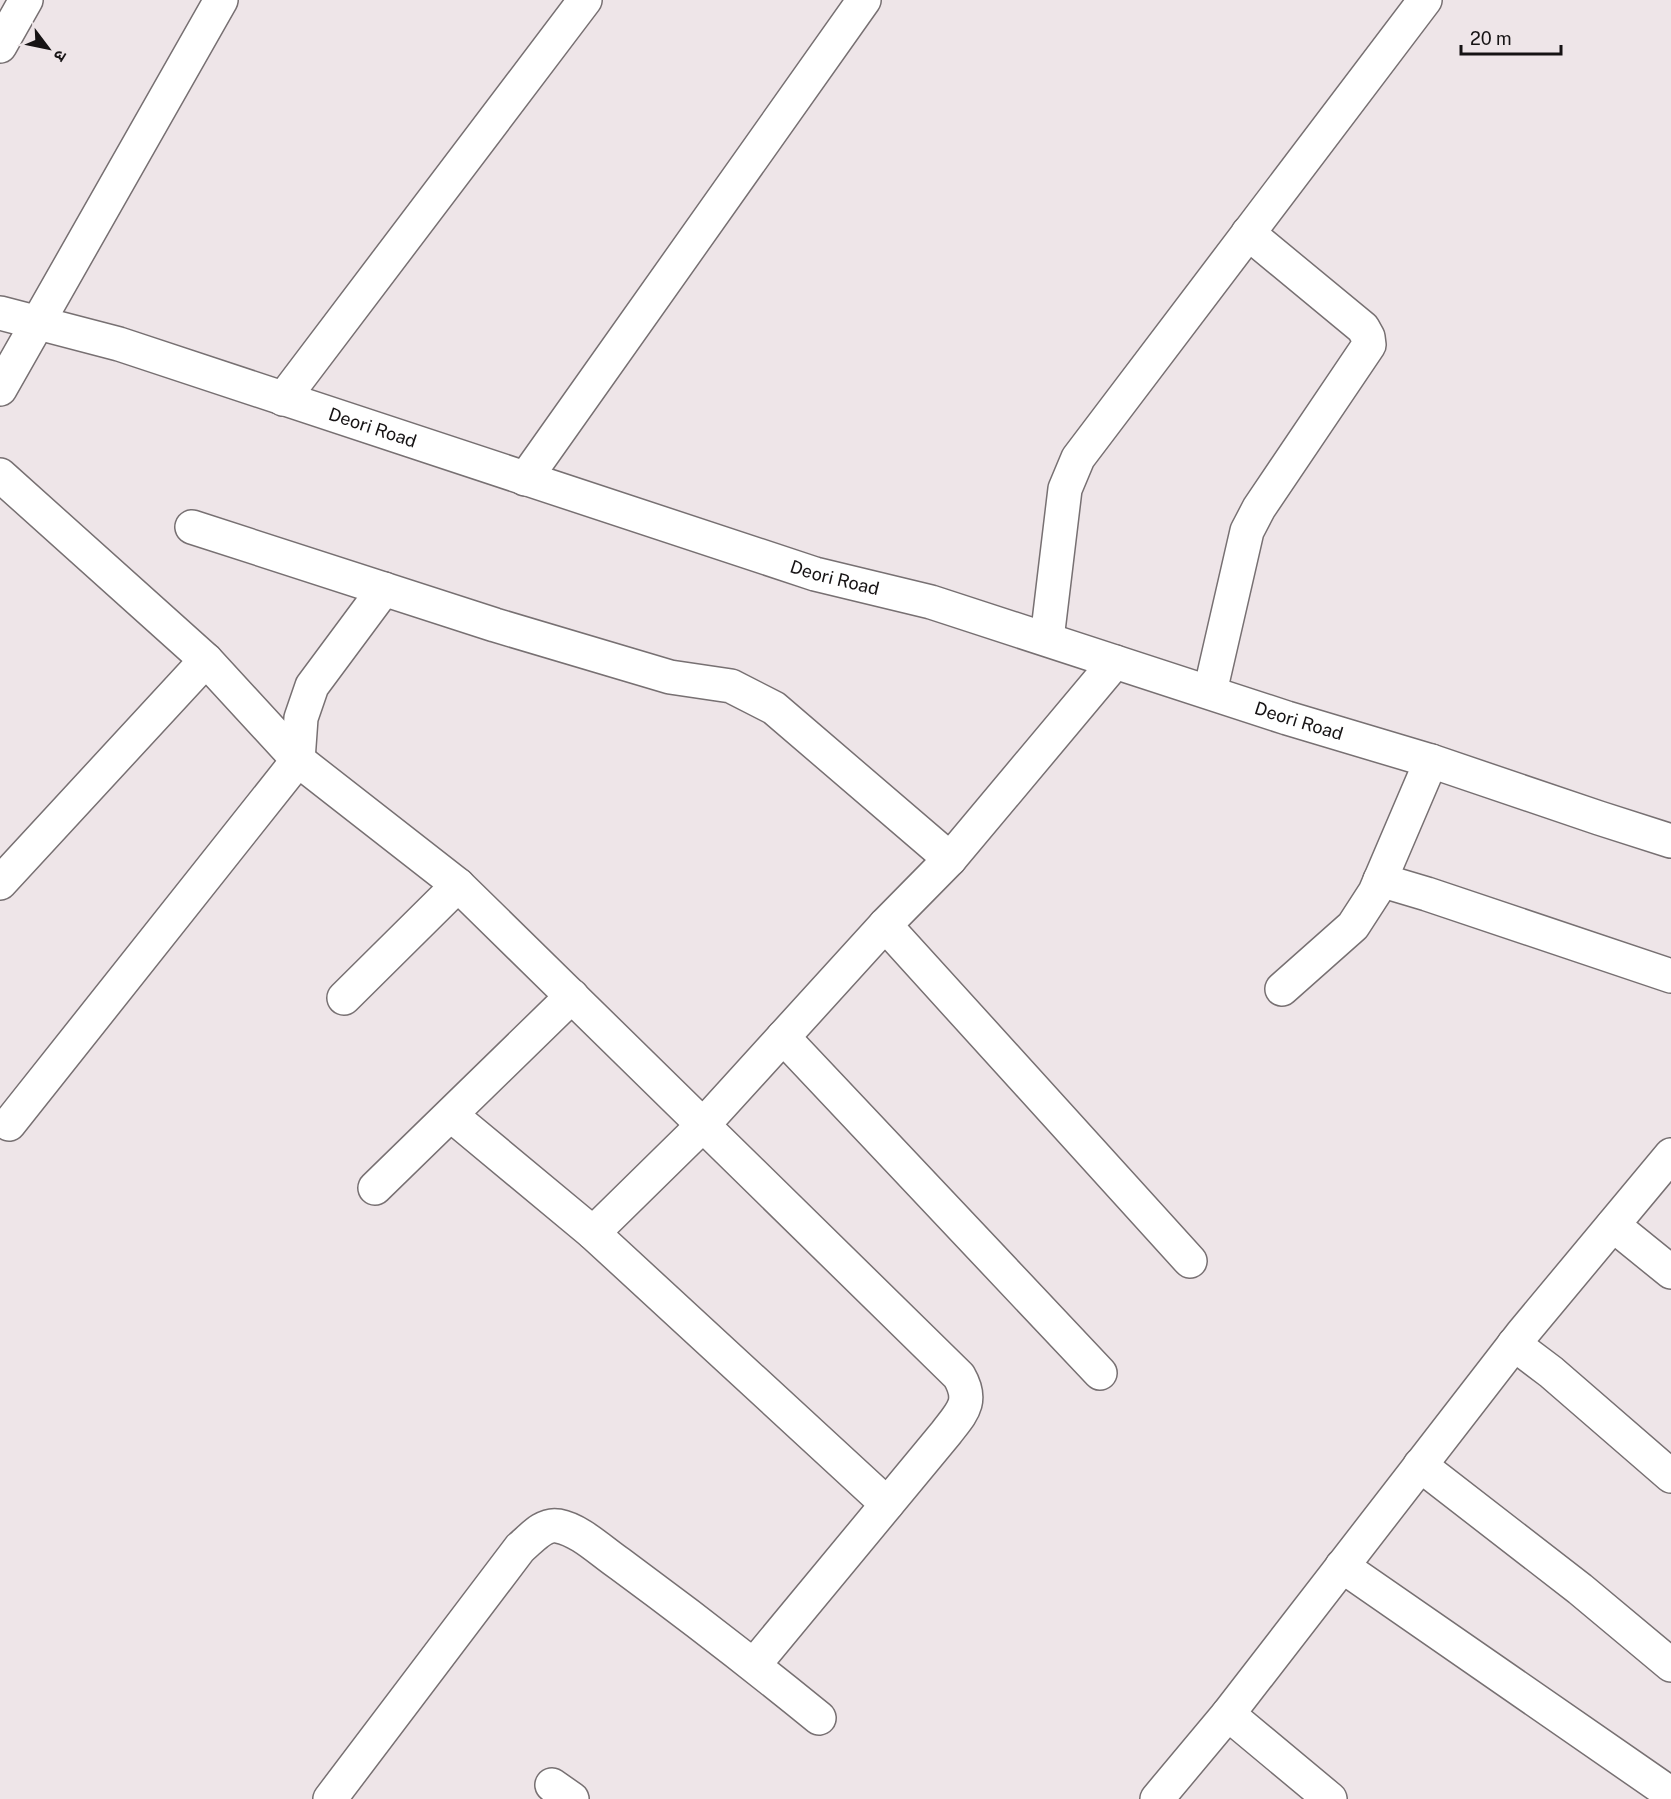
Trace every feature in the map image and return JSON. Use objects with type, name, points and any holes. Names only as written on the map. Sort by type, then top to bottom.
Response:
[{"type":"street","points":[[0,46],[26,0]]},
{"type":"street","points":[[0,390],[221,0]]},
{"type":"street","points":[[525,479],[864,0]]},
{"type":"street","points":[[1047,639],[1065,489],[1078,458],[1425,0]]},
{"type":"street","points":[[283,399],[576,3]]},
{"type":"street","points":[[1210,692],[1247,531],[1259,508],[1369,345],[1363,328],[1248,233]]},
{"type":"street","name":"Deori Road","points":[[0,313],[119,344],[815,574],[931,602],[1287,718],[1431,761],[1671,841]]},
{"type":"street","points":[[0,475],[206,660],[298,760],[458,885],[704,1124],[958,1376],[966,1388],[967,1399],[962,1411],[754,1665]]},
{"type":"street","points":[[192,527],[670,677],[731,686],[774,708],[950,859]]},
{"type":"street","points":[[9,1124],[298,760],[301,718],[312,686],[384,589]]},
{"type":"street","points":[[0,883],[206,660]]},
{"type":"street","points":[[593,1233],[704,1124],[885,925],[950,859],[1115,662]]},
{"type":"street","points":[[1282,989],[1353,926],[1375,892],[1431,761]]},
{"type":"street","points":[[1380,880],[1671,976]]},
{"type":"street","points":[[344,998],[458,885]]},
{"type":"street","points":[[885,925],[1190,1261]]},
{"type":"street","points":[[375,1188],[572,996]]},
{"type":"street","points":[[783,1037],[1100,1373]]},
{"type":"street","points":[[451,1115],[593,1233],[887,1504]]},
{"type":"street","points":[[1157,1799],[1228,1714],[1514,1344],[1671,1155]]},
{"type":"street","points":[[1613,1225],[1671,1272]]},
{"type":"street","points":[[1514,1344],[1560,1379],[1671,1476]]},
{"type":"street","points":[[1420,1465],[1580,1589],[1671,1665]]},
{"type":"street","points":[[330,1799],[520,1548],[542,1529],[556,1525],[574,1532],[754,1665],[819,1718]]},
{"type":"street","points":[[1342,1566],[1671,1794]]},
{"type":"street","points":[[1228,1714],[1330,1799]]}]
